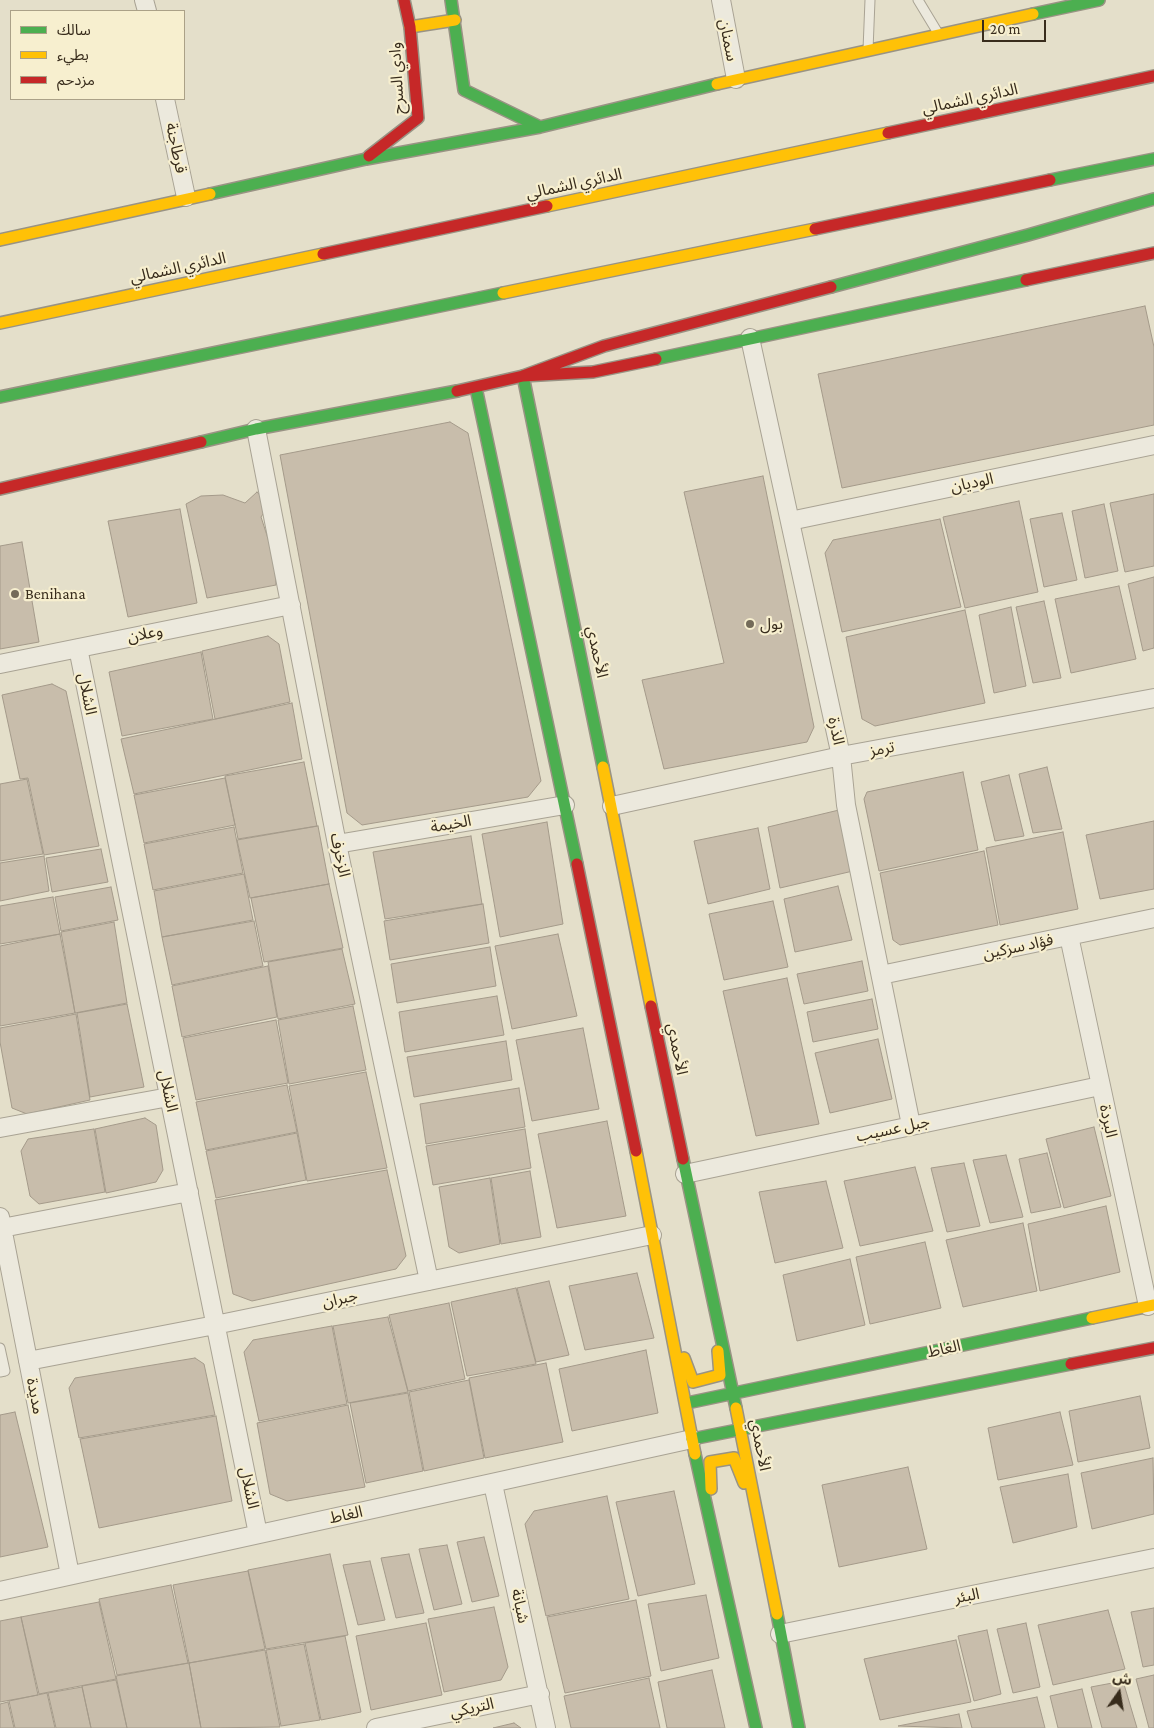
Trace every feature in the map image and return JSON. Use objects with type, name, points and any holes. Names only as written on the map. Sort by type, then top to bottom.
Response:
[{"type":"main road","name":"وادي السرح","points":[[366,159],[418,118],[410,27],[404,0]]},
{"type":"main road","points":[[451,0],[464,90],[540,127]]},
{"type":"main road","points":[[0,240],[186,197],[366,159],[540,127],[736,79],[1099,0]]},
{"type":"main road","points":[[410,27],[455,20]]},
{"type":"main road","name":"الدائري الشمالي","points":[[0,323],[1154,76]]},
{"type":"main road","points":[[0,398],[1154,159]]},
{"type":"main road","points":[[0,489],[256,429],[476,388],[524,376],[604,346],[1028,235],[1154,199]]},
{"type":"main road","points":[[524,376],[593,372],[1154,253]]},
{"type":"main road","name":"الأحمدي","points":[[524,376],[685,1174],[741,1430],[799,1728]]},
{"type":"main road","points":[[476,388],[565,805],[672,1326],[692,1439],[756,1728]]},
{"type":"main road","name":"الغاط","points":[[687,1403],[1151,1306]]},
{"type":"main road","points":[[672,1326],[693,1382],[720,1375],[716,1322]]},
{"type":"main road","points":[[692,1439],[1154,1348]]},
{"type":"main road","points":[[711,1524],[710,1462],[734,1458],[757,1514]]},
{"type":"street","name":"سمنان","points":[[721,0],[736,79]]},
{"type":"street","name":"قرطاجنة","points":[[165,100],[186,197]]},
{"type":"street","name":"الذرة","points":[[750,338],[841,756],[846,805],[911,1125]]},
{"type":"street","name":"الزخرف","points":[[256,429],[337,844],[429,1280]]},
{"type":"street","name":"الوديان","points":[[790,520],[1154,445]]},
{"type":"street","name":"وعلان","points":[[0,664],[291,605]]},
{"type":"street","name":"الشلال","points":[[78,648],[258,1534]]},
{"type":"street","name":"ترمز","points":[[612,806],[841,756],[1154,698]]},
{"type":"street","name":"الخيمة","points":[[337,844],[565,805]]},
{"type":"street","name":"فؤاد سزكين","points":[[881,975],[1154,918]]},
{"type":"street","name":"البردة","points":[[1069,936],[1100,1086],[1151,1306]]},
{"type":"street","name":"جبل عسيب","points":[[685,1174],[1100,1086]]},
{"type":"street","points":[[0,1128],[169,1097]]},
{"type":"street","points":[[1,1222],[189,1192]]},
{"type":"street","name":"مديدة","points":[[1,1222],[70,1576]]},
{"type":"street","name":"جبران","points":[[28,1361],[215,1325],[652,1235]]},
{"type":"street","name":"الغاط","points":[[0,1590],[493,1484],[692,1439]]},
{"type":"street","name":"شبانة","points":[[493,1484],[546,1728]]},
{"type":"street","name":"البئر","points":[[780,1634],[1154,1558]]},
{"type":"street","name":"التريكي","points":[[376,1728],[540,1694]]},
{"type":"lane","points":[[868,50],[870,0]]},
{"type":"lane","points":[[918,0],[940,35]]},
{"type":"lane","points":[[0,1348],[4,1371],[0,1372]]},
{"type":"building","points":[[1145,306],[1154,347],[1154,425],[842,488],[818,374]]},
{"type":"building","points":[[450,422],[468,433],[541,781],[528,797],[362,825],[347,813],[280,455]]},
{"type":"building","points":[[763,476],[814,727],[807,742],[664,769],[642,680],[724,663],[684,492]]},
{"type":"building","points":[[257,492],[269,505],[261,517],[274,557],[276,585],[207,598],[186,504],[201,496],[223,495],[245,503]]},
{"type":"building","points":[[1154,494],[1154,566],[1125,572],[1110,503]]},
{"type":"building","points":[[1019,501],[1038,592],[965,608],[943,517]]},
{"type":"building","points":[[1104,504],[1118,571],[1085,578],[1072,511]]},
{"type":"building","points":[[180,509],[197,603],[128,617],[108,521]]},
{"type":"building","points":[[1062,513],[1077,580],[1044,587],[1030,519]]},
{"type":"building","points":[[940,519],[961,607],[842,632],[825,553],[833,540]]},
{"type":"building","name":"Benihana","points":[[22,542],[39,642],[0,649],[0,546]]},
{"type":"building","points":[[1154,577],[1154,648],[1143,651],[1128,584]]},
{"type":"building","points":[[1119,586],[1136,659],[1071,673],[1055,599]]},
{"type":"building","points":[[1044,601],[1061,678],[1033,683],[1016,607]]},
{"type":"building","points":[[1011,607],[1026,686],[994,693],[979,615]]},
{"type":"building","points":[[965,610],[985,703],[875,726],[862,719],[846,637]]},
{"type":"building","points":[[268,636],[279,644],[290,702],[215,719],[202,651]]},
{"type":"building","points":[[201,652],[213,719],[122,736],[109,672]]},
{"type":"building","points":[[52,684],[66,691],[99,846],[44,855],[28,778],[20,779],[2,695]]},
{"type":"building","points":[[292,703],[302,759],[134,794],[121,739]]},
{"type":"building","points":[[304,762],[317,826],[238,839],[225,776]]},
{"type":"building","points":[[1047,767],[1062,829],[1033,833],[1019,774]]},
{"type":"building","points":[[963,772],[978,850],[879,871],[864,799],[867,792]]},
{"type":"building","points":[[1009,775],[1024,836],[995,841],[981,782]]},
{"type":"building","points":[[225,778],[235,825],[144,843],[134,795]]},
{"type":"building","points":[[27,779],[43,854],[0,861],[0,784]]},
{"type":"building","points":[[839,810],[853,871],[780,888],[768,827]]},
{"type":"building","points":[[1154,821],[1154,889],[1100,899],[1086,835]]},
{"type":"building","points":[[547,822],[563,924],[500,937],[482,834]]},
{"type":"building","points":[[318,826],[329,884],[250,898],[237,840]]},
{"type":"building","points":[[234,827],[243,873],[153,890],[144,844]]},
{"type":"building","points":[[758,828],[770,889],[708,904],[694,841]]},
{"type":"building","points":[[1063,832],[1078,909],[1000,925],[986,848]]},
{"type":"building","points":[[471,836],[482,904],[385,919],[373,852]]},
{"type":"building","points":[[101,849],[108,882],[52,892],[46,858]]},
{"type":"building","points":[[984,851],[998,925],[900,945],[893,940],[880,873]]},
{"type":"building","points":[[44,856],[49,891],[0,901],[0,863]]},
{"type":"building","points":[[244,874],[253,920],[162,937],[154,891]]},
{"type":"building","points":[[329,884],[343,948],[264,962],[251,898]]},
{"type":"building","points":[[838,886],[852,940],[795,952],[784,899]]},
{"type":"building","points":[[111,887],[118,920],[61,931],[55,897]]},
{"type":"building","points":[[53,897],[60,934],[0,944],[0,906]]},
{"type":"building","points":[[773,901],[788,967],[724,980],[709,914]]},
{"type":"building","points":[[483,904],[489,943],[390,960],[384,921]]},
{"type":"building","points":[[254,921],[263,966],[172,985],[162,937]]},
{"type":"building","points":[[114,922],[127,1003],[75,1013],[61,932]]},
{"type":"building","points":[[60,934],[75,1013],[0,1026],[0,946]]},
{"type":"building","points":[[558,934],[577,1016],[512,1029],[495,946]]},
{"type":"building","points":[[490,947],[496,986],[397,1003],[391,964]]},
{"type":"building","points":[[342,949],[355,1004],[278,1019],[268,962]]},
{"type":"building","points":[[862,961],[868,991],[804,1004],[797,974]]},
{"type":"building","points":[[268,966],[277,1017],[182,1037],[172,986]]},
{"type":"building","points":[[787,978],[819,1124],[756,1136],[723,991]]},
{"type":"building","points":[[497,996],[504,1035],[405,1052],[399,1012]]},
{"type":"building","points":[[872,999],[878,1029],[813,1042],[807,1012]]},
{"type":"building","points":[[127,1004],[144,1087],[90,1097],[77,1013]]},
{"type":"building","points":[[353,1006],[366,1070],[289,1084],[278,1020]]},
{"type":"building","points":[[76,1014],[90,1100],[27,1114],[12,1108],[0,1042],[0,1028]]},
{"type":"building","points":[[276,1020],[288,1083],[196,1100],[183,1038]]},
{"type":"building","points":[[583,1028],[599,1109],[532,1121],[516,1040]]},
{"type":"building","points":[[878,1039],[892,1099],[830,1113],[815,1053]]},
{"type":"building","points":[[506,1041],[512,1080],[414,1097],[407,1057]]},
{"type":"building","points":[[366,1072],[387,1168],[307,1181],[289,1086]]},
{"type":"building","points":[[287,1085],[297,1132],[206,1150],[196,1102]]},
{"type":"building","points":[[519,1088],[525,1127],[426,1144],[420,1104]]},
{"type":"building","points":[[145,1118],[156,1125],[163,1170],[156,1182],[106,1193],[95,1129]]},
{"type":"building","points":[[607,1121],[626,1216],[557,1228],[538,1134]]},
{"type":"building","points":[[1094,1127],[1111,1196],[1064,1208],[1046,1139]]},
{"type":"building","points":[[94,1129],[105,1192],[39,1204],[30,1196],[21,1151],[28,1139]]},
{"type":"building","points":[[525,1129],[531,1168],[433,1185],[426,1146]]},
{"type":"building","points":[[297,1133],[306,1180],[216,1198],[206,1151]]},
{"type":"building","points":[[1047,1153],[1061,1207],[1031,1213],[1019,1159]]},
{"type":"building","points":[[1006,1155],[1023,1217],[990,1223],[973,1160]]},
{"type":"building","points":[[964,1163],[980,1226],[947,1232],[931,1168]]},
{"type":"building","points":[[915,1167],[933,1231],[860,1246],[844,1181]]},
{"type":"building","points":[[387,1170],[406,1256],[396,1269],[252,1301],[233,1294],[215,1200]]},
{"type":"building","points":[[530,1171],[541,1237],[501,1244],[491,1178]]},
{"type":"building","points":[[490,1178],[500,1244],[459,1253],[449,1247],[439,1187]]},
{"type":"building","points":[[826,1181],[843,1248],[775,1263],[759,1192]]},
{"type":"building","points":[[1106,1206],[1120,1272],[1040,1291],[1028,1224]]},
{"type":"building","points":[[1023,1223],[1037,1291],[963,1307],[946,1240]]},
{"type":"building","points":[[925,1242],[941,1308],[870,1324],[856,1257]]},
{"type":"building","points":[[850,1259],[865,1325],[797,1341],[783,1275]]},
{"type":"building","points":[[637,1273],[654,1338],[585,1350],[569,1286]]},
{"type":"building","points":[[549,1281],[569,1355],[536,1362],[517,1288]]},
{"type":"building","points":[[516,1288],[536,1364],[467,1376],[451,1302]]},
{"type":"building","points":[[449,1303],[465,1379],[408,1391],[389,1315]]},
{"type":"building","points":[[388,1317],[408,1392],[348,1403],[333,1326]]},
{"type":"building","points":[[332,1326],[347,1404],[259,1421],[244,1352],[253,1340]]},
{"type":"building","points":[[646,1350],[658,1413],[572,1431],[559,1369]]},
{"type":"building","points":[[195,1358],[204,1364],[215,1415],[79,1438],[69,1388],[75,1378]]},
{"type":"building","points":[[546,1363],[563,1442],[485,1458],[469,1378]]},
{"type":"building","points":[[469,1380],[484,1458],[424,1471],[409,1392]]},
{"type":"building","points":[[408,1393],[423,1471],[366,1483],[350,1403]]},
{"type":"building","points":[[1140,1396],[1150,1448],[1078,1462],[1069,1411]]},
{"type":"building","points":[[348,1405],[365,1487],[287,1501],[270,1494],[257,1423]]},
{"type":"building","points":[[15,1412],[48,1547],[0,1557],[0,1415]]},
{"type":"building","points":[[1060,1412],[1073,1465],[998,1480],[988,1428]]},
{"type":"building","points":[[216,1416],[232,1501],[99,1528],[80,1439]]},
{"type":"building","points":[[1153,1458],[1154,1514],[1092,1529],[1081,1473]]},
{"type":"building","points":[[908,1467],[927,1549],[839,1567],[822,1485]]},
{"type":"building","points":[[1068,1474],[1077,1527],[1013,1543],[1000,1487]]},
{"type":"building","points":[[674,1491],[695,1584],[638,1596],[616,1502]]},
{"type":"building","points":[[607,1496],[629,1599],[546,1616],[525,1524],[534,1511]]},
{"type":"building","points":[[484,1537],[499,1596],[472,1602],[457,1542]]},
{"type":"building","points":[[447,1545],[462,1604],[434,1610],[419,1549]]},
{"type":"building","points":[[330,1554],[348,1635],[266,1649],[248,1570]]},
{"type":"building","points":[[409,1554],[424,1613],[396,1618],[381,1558]]},
{"type":"building","points":[[370,1561],[385,1620],[358,1625],[343,1565]]},
{"type":"building","points":[[248,1571],[265,1649],[189,1663],[173,1585]]},
{"type":"building","points":[[171,1585],[188,1663],[117,1675],[99,1599]]},
{"type":"building","points":[[706,1595],[719,1658],[661,1671],[648,1604]]},
{"type":"building","points":[[636,1600],[651,1676],[565,1693],[547,1617]]},
{"type":"building","points":[[99,1602],[116,1679],[39,1694],[21,1617]]},
{"type":"building","points":[[494,1607],[508,1667],[501,1680],[444,1692],[428,1619]]},
{"type":"building","points":[[1154,1608],[1154,1665],[1143,1667],[1131,1612]]},
{"type":"building","points":[[1108,1610],[1125,1669],[1053,1685],[1038,1625]]},
{"type":"building","points":[[21,1617],[38,1695],[0,1702],[0,1621]]},
{"type":"building","points":[[426,1623],[442,1695],[371,1710],[356,1636]]},
{"type":"building","points":[[1026,1623],[1040,1687],[1013,1693],[997,1629]]},
{"type":"building","points":[[987,1630],[1001,1694],[974,1701],[958,1636]]},
{"type":"building","points":[[345,1636],[361,1712],[321,1720],[305,1643]]},
{"type":"building","points":[[956,1640],[971,1702],[880,1720],[864,1659]]},
{"type":"building","points":[[304,1644],[320,1720],[281,1726],[266,1650]]},
{"type":"building","points":[[265,1650],[280,1727],[201,1728],[189,1663]]},
{"type":"building","points":[[189,1663],[201,1728],[127,1728],[116,1676]]},
{"type":"building","points":[[712,1670],[725,1728],[667,1728],[658,1682]]},
{"type":"building","points":[[1154,1675],[1154,1728],[1149,1728],[1136,1679]]},
{"type":"building","points":[[649,1678],[660,1728],[571,1728],[564,1696]]},
{"type":"building","points":[[116,1680],[127,1728],[91,1728],[82,1686]]},
{"type":"building","points":[[1123,1681],[1137,1728],[1102,1728],[1091,1687]]},
{"type":"building","points":[[82,1687],[91,1728],[56,1728],[48,1693]]},
{"type":"building","points":[[1082,1689],[1092,1728],[1058,1728],[1050,1696]]},
{"type":"building","points":[[47,1693],[55,1728],[15,1728],[9,1701]]},
{"type":"building","points":[[1037,1697],[1045,1728],[972,1728],[967,1711]]},
{"type":"building","points":[[8,1702],[14,1728],[0,1728],[0,1704]]},
{"type":"building","points":[[959,1714],[962,1728],[898,1726]]},
{"type":"building","points":[[514,1723],[521,1728],[493,1728]]},
{"type":"traffic: fast","points":[[451,0],[464,90],[540,127]]},
{"type":"traffic: fast","points":[[1033,14],[1099,0]]},
{"type":"traffic: fast","points":[[210,194],[366,159],[540,127],[717,84]]},
{"type":"traffic: fast","points":[[1050,180],[1154,159]]},
{"type":"traffic: fast","points":[[831,287],[1028,235],[1154,199]]},
{"type":"traffic: fast","points":[[656,359],[1026,280]]},
{"type":"traffic: fast","points":[[0,397],[503,293]]},
{"type":"traffic: fast","points":[[523,376],[603,767]]},
{"type":"traffic: fast","points":[[476,388],[577,864]]},
{"type":"traffic: fast","points":[[201,442],[256,429],[457,391]]},
{"type":"traffic: fast","points":[[683,1159],[736,1408]]},
{"type":"traffic: fast","points":[[687,1403],[1092,1318]]},
{"type":"traffic: fast","points":[[692,1439],[1071,1364]]},
{"type":"traffic: fast","points":[[695,1454],[756,1728]]},
{"type":"traffic: fast","points":[[777,1614],[799,1728]]},
{"type":"traffic: slow","points":[[717,84],[1033,14]]},
{"type":"traffic: slow","points":[[410,27],[455,20]]},
{"type":"traffic: slow","points":[[547,206],[888,133]]},
{"type":"traffic: slow","points":[[0,240],[210,194]]},
{"type":"traffic: slow","points":[[503,293],[815,229]]},
{"type":"traffic: slow","points":[[0,323],[323,254]]},
{"type":"traffic: slow","points":[[603,767],[651,1006]]},
{"type":"traffic: slow","points":[[636,1151],[695,1454]]},
{"type":"traffic: slow","points":[[1092,1318],[1154,1305]]},
{"type":"traffic: slow","points":[[684,1358],[693,1382],[720,1375],[718,1351]]},
{"type":"traffic: slow","points":[[736,1408],[777,1614]]},
{"type":"traffic: slow","points":[[711,1489],[710,1462],[734,1458],[744,1483]]},
{"type":"traffic: jam","points":[[369,156],[418,118],[410,27],[404,0]]},
{"type":"traffic: jam","points":[[888,133],[1154,76]]},
{"type":"traffic: jam","points":[[815,229],[1050,180]]},
{"type":"traffic: jam","points":[[323,254],[547,206]]},
{"type":"traffic: jam","points":[[1026,280],[1154,253]]},
{"type":"traffic: jam","points":[[523,376],[604,346],[831,287]]},
{"type":"traffic: jam","points":[[457,391],[523,376],[593,372],[656,359]]},
{"type":"traffic: jam","points":[[0,489],[201,442]]},
{"type":"traffic: jam","points":[[577,864],[636,1151]]},
{"type":"traffic: jam","points":[[651,1006],[683,1159]]},
{"type":"traffic: jam","points":[[1071,1364],[1154,1348]]},
{"type":"place","name":"Benihana","points":[[15,594]]},
{"type":"place","name":"بول","points":[[750,624]]}]
